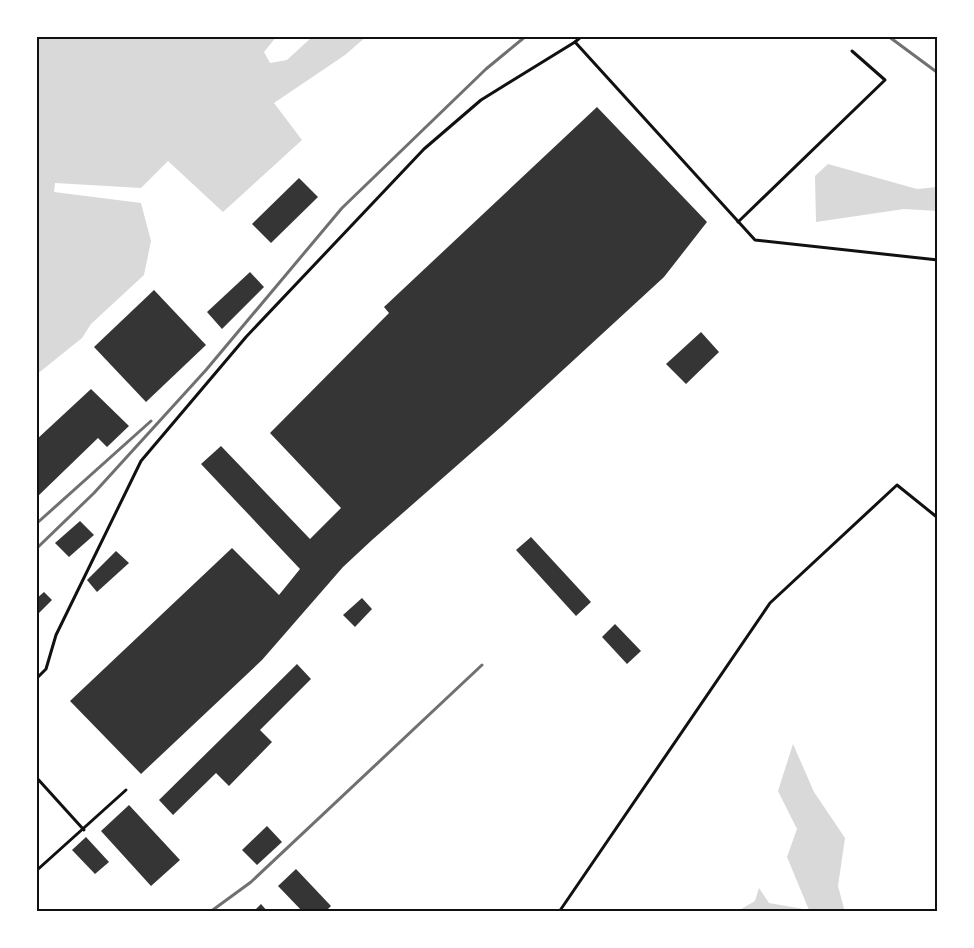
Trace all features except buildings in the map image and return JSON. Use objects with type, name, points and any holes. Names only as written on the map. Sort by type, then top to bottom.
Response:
[{"type":"lane","points":[[36,679],[46,669],[56,635],[141,461],[216,372],[254,328],[424,149],[481,100],[582,36]]},
{"type":"lane","points":[[575,42],[755,240],[938,260]]},
{"type":"lane","points":[[738,222],[885,80],[852,51]]},
{"type":"lane","points":[[559,912],[770,603],[897,485],[938,518]]},
{"type":"lane","points":[[36,777],[84,830]]},
{"type":"lane","points":[[36,871],[126,790]]},
{"type":"shaded area","points":[[36,36],[277,36],[264,52],[270,63],[287,60],[313,36],[367,36],[345,55],[274,103],[302,140],[223,212],[168,161],[141,188],[55,183],[54,192],[141,203],[151,241],[144,275],[91,324],[82,338],[36,375]]},
{"type":"shaded area","points":[[828,164],[917,189],[938,187],[938,211],[904,209],[816,222],[815,176]]},
{"type":"shaded area","points":[[793,744],[814,792],[845,838],[838,886],[845,912],[736,912],[755,901],[759,888],[769,903],[809,910],[787,857],[797,829],[778,791]]},
{"type":"railway","points":[[36,549],[94,493],[206,370],[342,208],[486,69],[526,36]]},
{"type":"railway","points":[[888,36],[938,73]]},
{"type":"railway","points":[[36,524],[151,421]]},
{"type":"railway","points":[[210,912],[251,882],[482,665]]}]
